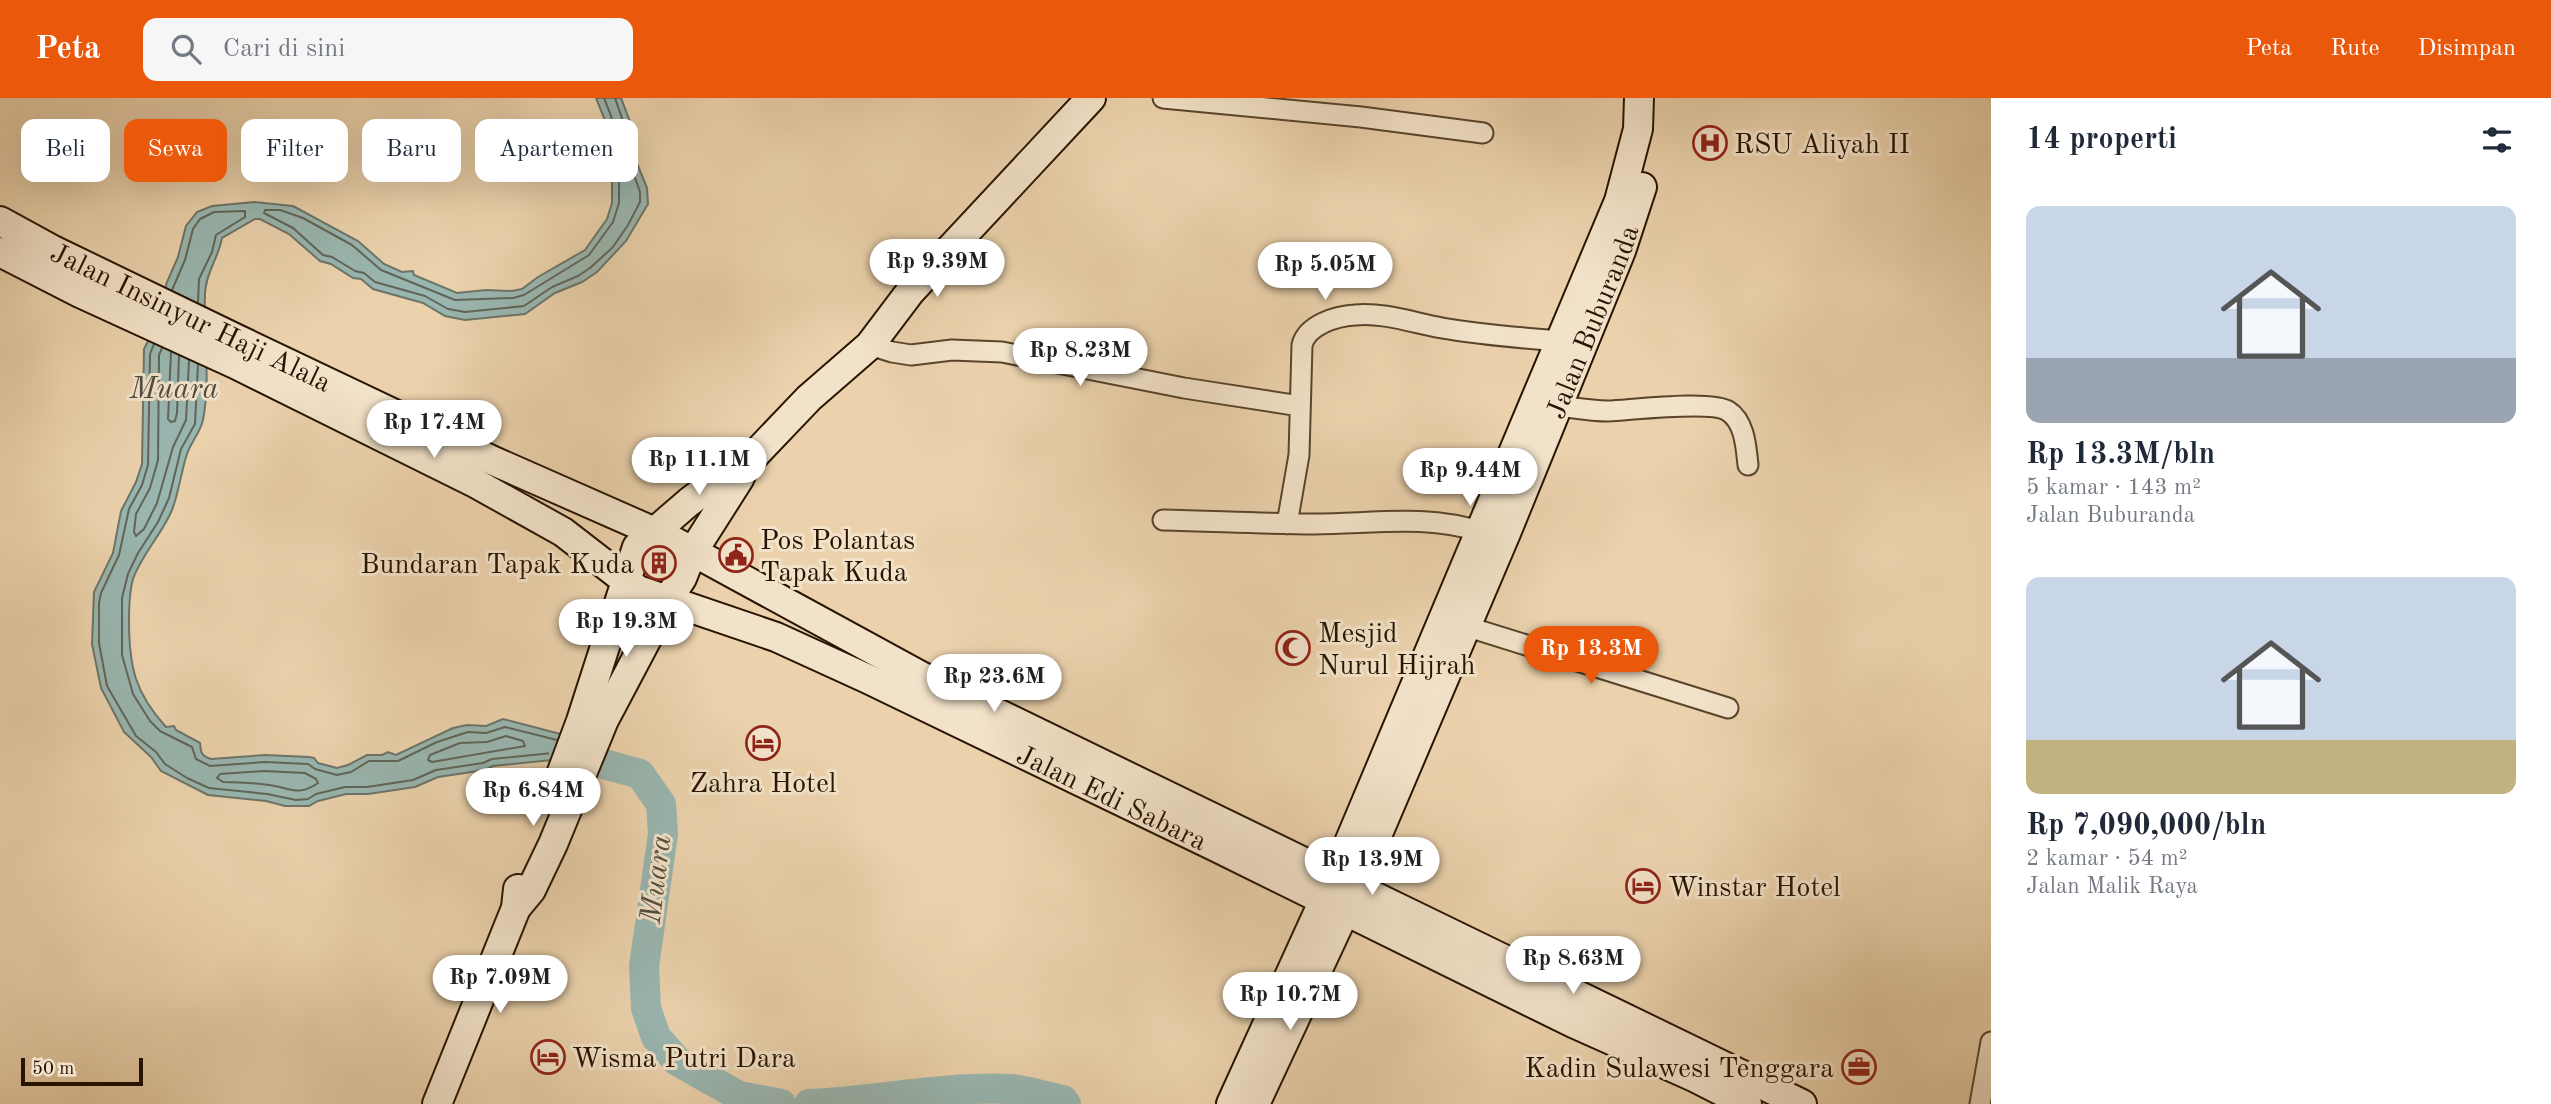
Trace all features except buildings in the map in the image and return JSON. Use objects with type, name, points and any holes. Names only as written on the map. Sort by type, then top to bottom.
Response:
[{"type":"main road","points":[[591,725],[680,603],[682,579],[703,559],[746,464],[809,398],[870,345],[910,292],[1091,98]]},
{"type":"main road","name":"Jalan Buburanda","points":[[1339,893],[1481,531],[1619,201],[1637,129],[1639,98]]},
{"type":"main road","name":"Jalan Buburanda","points":[[1339,893],[1465,626],[1559,406],[1621,251],[1649,158],[1655,98]]},
{"type":"main road","name":"Jalan Insinyur Haji Alala","points":[[0,220],[53,250],[129,300]]},
{"type":"main road","name":"Jalan Insinyur Haji Alala","points":[[0,252],[129,300],[237,352],[666,537],[703,559]]},
{"type":"main road","name":"Jalan Insinyur Haji Alala","points":[[237,352],[563,531],[625,582],[651,595],[680,603]]},
{"type":"main road","points":[[438,1104],[516,908],[519,883],[591,725],[625,582],[637,547],[652,532],[730,471],[746,464]]},
{"type":"main road","name":"Jalan Edi Sabara","points":[[703,559],[921,676],[1339,893]]},
{"type":"main road","name":"Jalan Edi Sabara","points":[[680,603],[776,636],[1339,893]]},
{"type":"main road","points":[[1231,1104],[1339,893]]},
{"type":"main road","points":[[1255,1104],[1339,893]]},
{"type":"main road","points":[[1339,893],[1573,1023],[1747,1104]]},
{"type":"main road","points":[[1339,893],[1802,1104]]},
{"type":"street","points":[[1163,98],[1361,117],[1483,133]]},
{"type":"street","points":[[1287,524],[1299,455],[1305,336],[1317,326],[1353,315],[1368,314],[1496,336],[1561,341]]},
{"type":"street","points":[[870,345],[911,355],[963,350],[1002,352],[1184,388],[1300,406]]},
{"type":"street","points":[[1559,406],[1605,411],[1698,406],[1722,408],[1728,411],[1741,427],[1748,465]]},
{"type":"street","points":[[1163,520],[1287,524],[1398,521],[1449,524],[1481,531]]},
{"type":"street","points":[[1465,626],[1728,708]]},
{"type":"street","points":[[1980,1104],[1991,1042]]},
{"type":"water","name":"Muara","points":[[596,98],[621,98],[629,119],[604,118]]},
{"type":"water","name":"Muara","points":[[638,166],[647,188],[648,204],[626,241],[597,272],[582,282],[555,293],[525,314],[465,320],[445,316],[423,303],[373,289],[361,279],[353,278],[331,264],[320,261],[289,234],[260,219],[255,219],[222,238],[205,293],[207,373],[203,420],[187,454],[172,510],[137,570],[129,600],[130,652],[141,691],[166,727],[174,726],[176,730],[200,743],[205,757],[309,757],[318,763],[337,768],[367,755],[382,755],[388,752],[396,755],[453,728],[467,725],[486,726],[503,719],[564,735],[552,760],[493,766],[485,770],[438,777],[415,787],[368,794],[346,794],[309,806],[285,806],[266,801],[208,795],[161,771],[151,757],[124,732],[101,688],[92,644],[94,592],[113,553],[121,511],[142,464],[144,349],[153,331],[186,226],[197,212],[212,206],[254,202],[293,206],[358,241],[384,264],[402,272],[413,271],[414,275],[457,293],[522,289],[585,250],[607,219],[612,203],[612,182],[638,182]]},
{"type":"waterway","name":"Muara","points":[[564,753],[640,774],[661,804],[663,834],[644,966],[646,1008],[656,1037],[677,1061],[739,1096],[781,1104]]},
{"type":"waterway","name":"Muara","points":[[809,1104],[985,1089],[1023,1091],[1063,1100],[1066,1104]]},
{"type":"place","name":"RSU Aliyah II","points":[[1710,143]]},
{"type":"place","name":"Pos Polantas Tapak Kuda","points":[[736,555]]},
{"type":"place","name":"Bundaran Tapak Kuda","points":[[659,563]]},
{"type":"place","name":"Mesjid Nurul Hijrah","points":[[1293,648]]},
{"type":"place","name":"Zahra Hotel","points":[[763,743]]},
{"type":"place","name":"Winstar Hotel","points":[[1643,886]]},
{"type":"place","name":"Wisma Putri Dara","points":[[548,1057]]},
{"type":"place","name":"Kadin Sulawesi Tenggara","points":[[1859,1067]]}]
